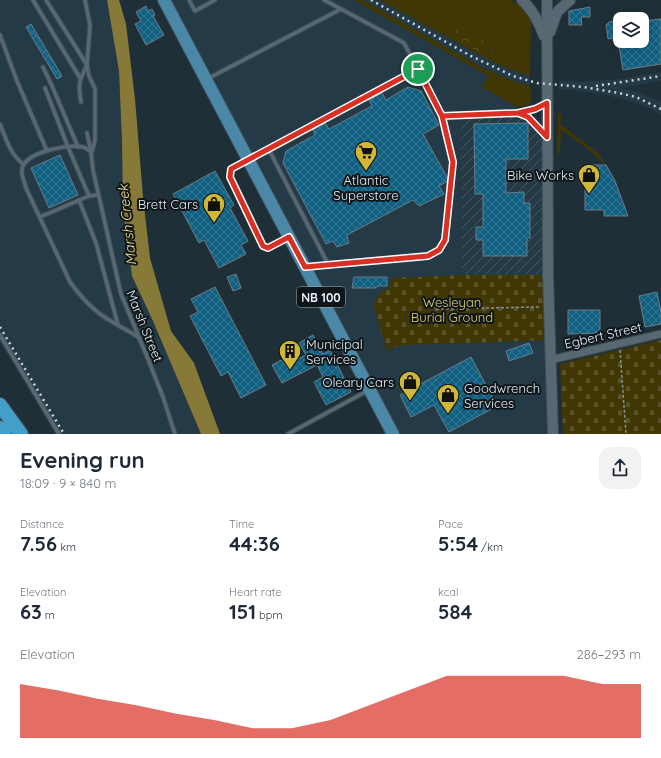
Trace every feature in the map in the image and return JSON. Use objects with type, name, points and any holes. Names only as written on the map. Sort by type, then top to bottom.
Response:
[{"type":"highway","points":[[0,405],[21,434]]},
{"type":"highway","points":[[0,428],[4,434]]},
{"type":"main road","name":"NB 100","points":[[164,0],[393,434]]},
{"type":"main road","points":[[522,0],[537,18],[547,45]]},
{"type":"main road","points":[[546,0],[549,307],[553,434]]},
{"type":"main road","points":[[547,45],[557,12],[570,0]]},
{"type":"street","name":"Egbert Street","points":[[550,360],[661,334]]},
{"type":"lane","points":[[33,0],[80,78]]},
{"type":"lane","points":[[46,0],[87,64]]},
{"type":"lane","points":[[85,0],[90,25],[87,64],[89,76],[95,89],[96,140],[91,152],[85,147],[78,146],[52,149],[31,158],[23,164],[22,174],[70,282],[79,295],[95,310],[110,321],[139,338]]},
{"type":"lane","points":[[189,0],[195,12],[215,0]]},
{"type":"lane","points":[[305,267],[428,256],[439,250],[445,240],[453,162],[442,116],[404,43],[324,0]]},
{"type":"lane","points":[[206,80],[341,9]]},
{"type":"lane","points":[[0,35],[26,103],[47,151]]},
{"type":"lane","points":[[81,102],[78,87],[80,78],[87,64]]},
{"type":"lane","points":[[43,67],[78,146]]},
{"type":"lane","points":[[289,237],[268,248],[263,246],[230,177],[231,169],[418,69]]},
{"type":"lane","points":[[45,88],[89,196]]},
{"type":"lane","points":[[442,116],[518,113],[535,109],[547,103]]},
{"type":"lane","points":[[518,113],[528,117],[547,137]]},
{"type":"lane","points":[[0,124],[8,147],[16,159],[23,164]]},
{"type":"lane","name":"Marsh Street","points":[[87,133],[98,195],[121,294],[163,397],[175,434]]},
{"type":"lane","points":[[269,150],[328,264]]},
{"type":"lane","points":[[40,217],[89,196],[98,195]]},
{"type":"lane","points":[[79,200],[96,243],[118,325]]},
{"type":"lane","points":[[0,335],[59,434]]},
{"type":"lane","points":[[288,434],[370,389]]},
{"type":"path","points":[[436,309],[549,307]]},
{"type":"path","points":[[619,344],[626,434]]},
{"type":"shaded area","points":[[0,0],[107,0],[119,71],[123,210],[132,276],[153,321],[201,434],[56,434],[0,342]]},
{"type":"shaded area","points":[[164,0],[354,0],[488,76],[482,87],[517,107],[518,113],[460,115],[462,275],[391,278],[387,351],[398,346],[407,345],[550,340],[553,434],[393,434]]},
{"type":"shaded area","points":[[363,0],[380,0],[485,58],[530,77],[530,86],[513,81],[481,67]]},
{"type":"shaded area","points":[[661,72],[661,81],[620,88],[637,92],[661,102],[661,115],[650,108],[603,94],[559,89],[559,81],[580,82],[619,79]]},
{"type":"shaded area","points":[[518,113],[525,115],[547,137],[548,275],[462,275],[460,115]]},
{"type":"green space","points":[[354,0],[363,0],[481,67],[513,81],[530,86],[531,98],[529,105],[517,107],[482,87],[488,76]]},
{"type":"green space","points":[[380,0],[510,0],[522,6],[521,7],[527,12],[531,21],[530,77],[485,58]],"holes":[[[460,29],[487,42],[495,50],[491,57],[466,45],[458,38],[455,33]]]},
{"type":"green space","points":[[458,28],[488,42],[490,48],[497,53],[494,58],[471,48],[462,42],[455,33],[455,29]]},
{"type":"green space","points":[[558,113],[562,115],[560,124],[598,153],[606,165],[583,145],[561,130],[560,153],[557,154]]},
{"type":"green space","name":"Wesleyan Burial Ground","points":[[462,275],[548,275],[550,340],[407,345],[398,346],[387,351],[373,304],[382,290],[390,289],[391,278]]},
{"type":"green space","points":[[661,340],[661,434],[563,434],[560,364]]},
{"type":"water","name":"Marsh Creek","points":[[107,0],[119,0],[126,24],[135,99],[143,197],[150,258],[171,331],[194,363],[220,434],[201,434],[153,321],[132,276],[123,210],[119,71]]},
{"type":"building","points":[[146,6],[148,11],[152,9],[155,15],[153,16],[164,35],[146,45],[135,24],[141,21],[136,12]]},
{"type":"building","points":[[590,7],[590,17],[581,17],[582,25],[569,25],[569,11]]},
{"type":"building","points":[[661,19],[661,64],[623,70],[619,48],[649,48],[649,20]]},
{"type":"building","points":[[613,21],[613,38],[608,39],[606,25],[609,22]]},
{"type":"building","points":[[31,24],[62,76],[57,79],[26,27]]},
{"type":"building","name":"Atlantic Superstore","points":[[408,87],[421,91],[439,125],[423,134],[448,179],[448,181],[439,186],[444,194],[419,206],[413,200],[347,235],[349,243],[337,247],[333,241],[326,244],[283,163],[286,151],[315,135],[313,130],[325,123],[329,129],[372,106],[369,100],[382,93],[386,100]]},
{"type":"building","points":[[528,123],[528,159],[506,159],[506,193],[524,192],[524,203],[530,203],[530,238],[527,238],[527,256],[483,256],[483,240],[476,240],[476,227],[483,227],[483,194],[475,194],[474,124]]},
{"type":"building","points":[[60,155],[78,195],[49,208],[31,168]]},
{"type":"building","points":[[588,165],[606,165],[615,181],[628,216],[604,216],[604,210],[585,210],[585,181],[588,181]]},
{"type":"building","name":"Brett Cars","points":[[215,171],[234,205],[230,208],[248,241],[241,245],[246,254],[219,268],[204,240],[199,243],[173,194]]},
{"type":"building","points":[[236,274],[241,288],[233,291],[227,277]]},
{"type":"building","points":[[354,277],[387,277],[387,286],[378,286],[375,288],[352,288]]},
{"type":"building","points":[[215,287],[266,385],[241,398],[228,372],[221,376],[190,316],[198,312],[191,299]]},
{"type":"building","points":[[657,292],[661,312],[661,324],[645,327],[639,296]]},
{"type":"building","points":[[568,310],[600,310],[600,333],[568,334]]},
{"type":"building","name":"Municipal Services","points":[[313,335],[323,354],[330,350],[351,392],[326,405],[314,382],[323,377],[317,365],[282,383],[272,365],[289,356],[292,362],[306,355],[299,343]]},
{"type":"building","points":[[529,343],[533,353],[509,361],[506,351]]},
{"type":"building","points":[[471,357],[497,406],[449,432],[434,405],[411,417],[400,395]]},
{"type":"railway","points":[[371,0],[471,56],[513,76],[537,83],[583,87],[619,93],[636,97],[661,109]]},
{"type":"railway","points":[[596,86],[661,76]]},
{"type":"railway","points":[[0,327],[64,434]]},
{"type":"place","name":"Atlantic Superstore","points":[[366,172]]},
{"type":"place","name":"Bike Works","points":[[589,194]]},
{"type":"place","name":"Brett Cars","points":[[214,224]]},
{"type":"place","name":"Municipal Services","points":[[290,370]]},
{"type":"place","name":"Oleary Cars","points":[[410,402]]},
{"type":"place","name":"Goodwrench Services","points":[[448,414]]},
{"type":"route","points":[[418,69],[273,148],[231,169],[230,177],[263,246],[268,248],[289,237],[305,267],[428,256],[439,250],[445,240],[453,162],[442,116],[518,113],[528,117],[547,137],[547,103],[535,109],[518,113],[460,115],[442,116],[418,69]]}]
